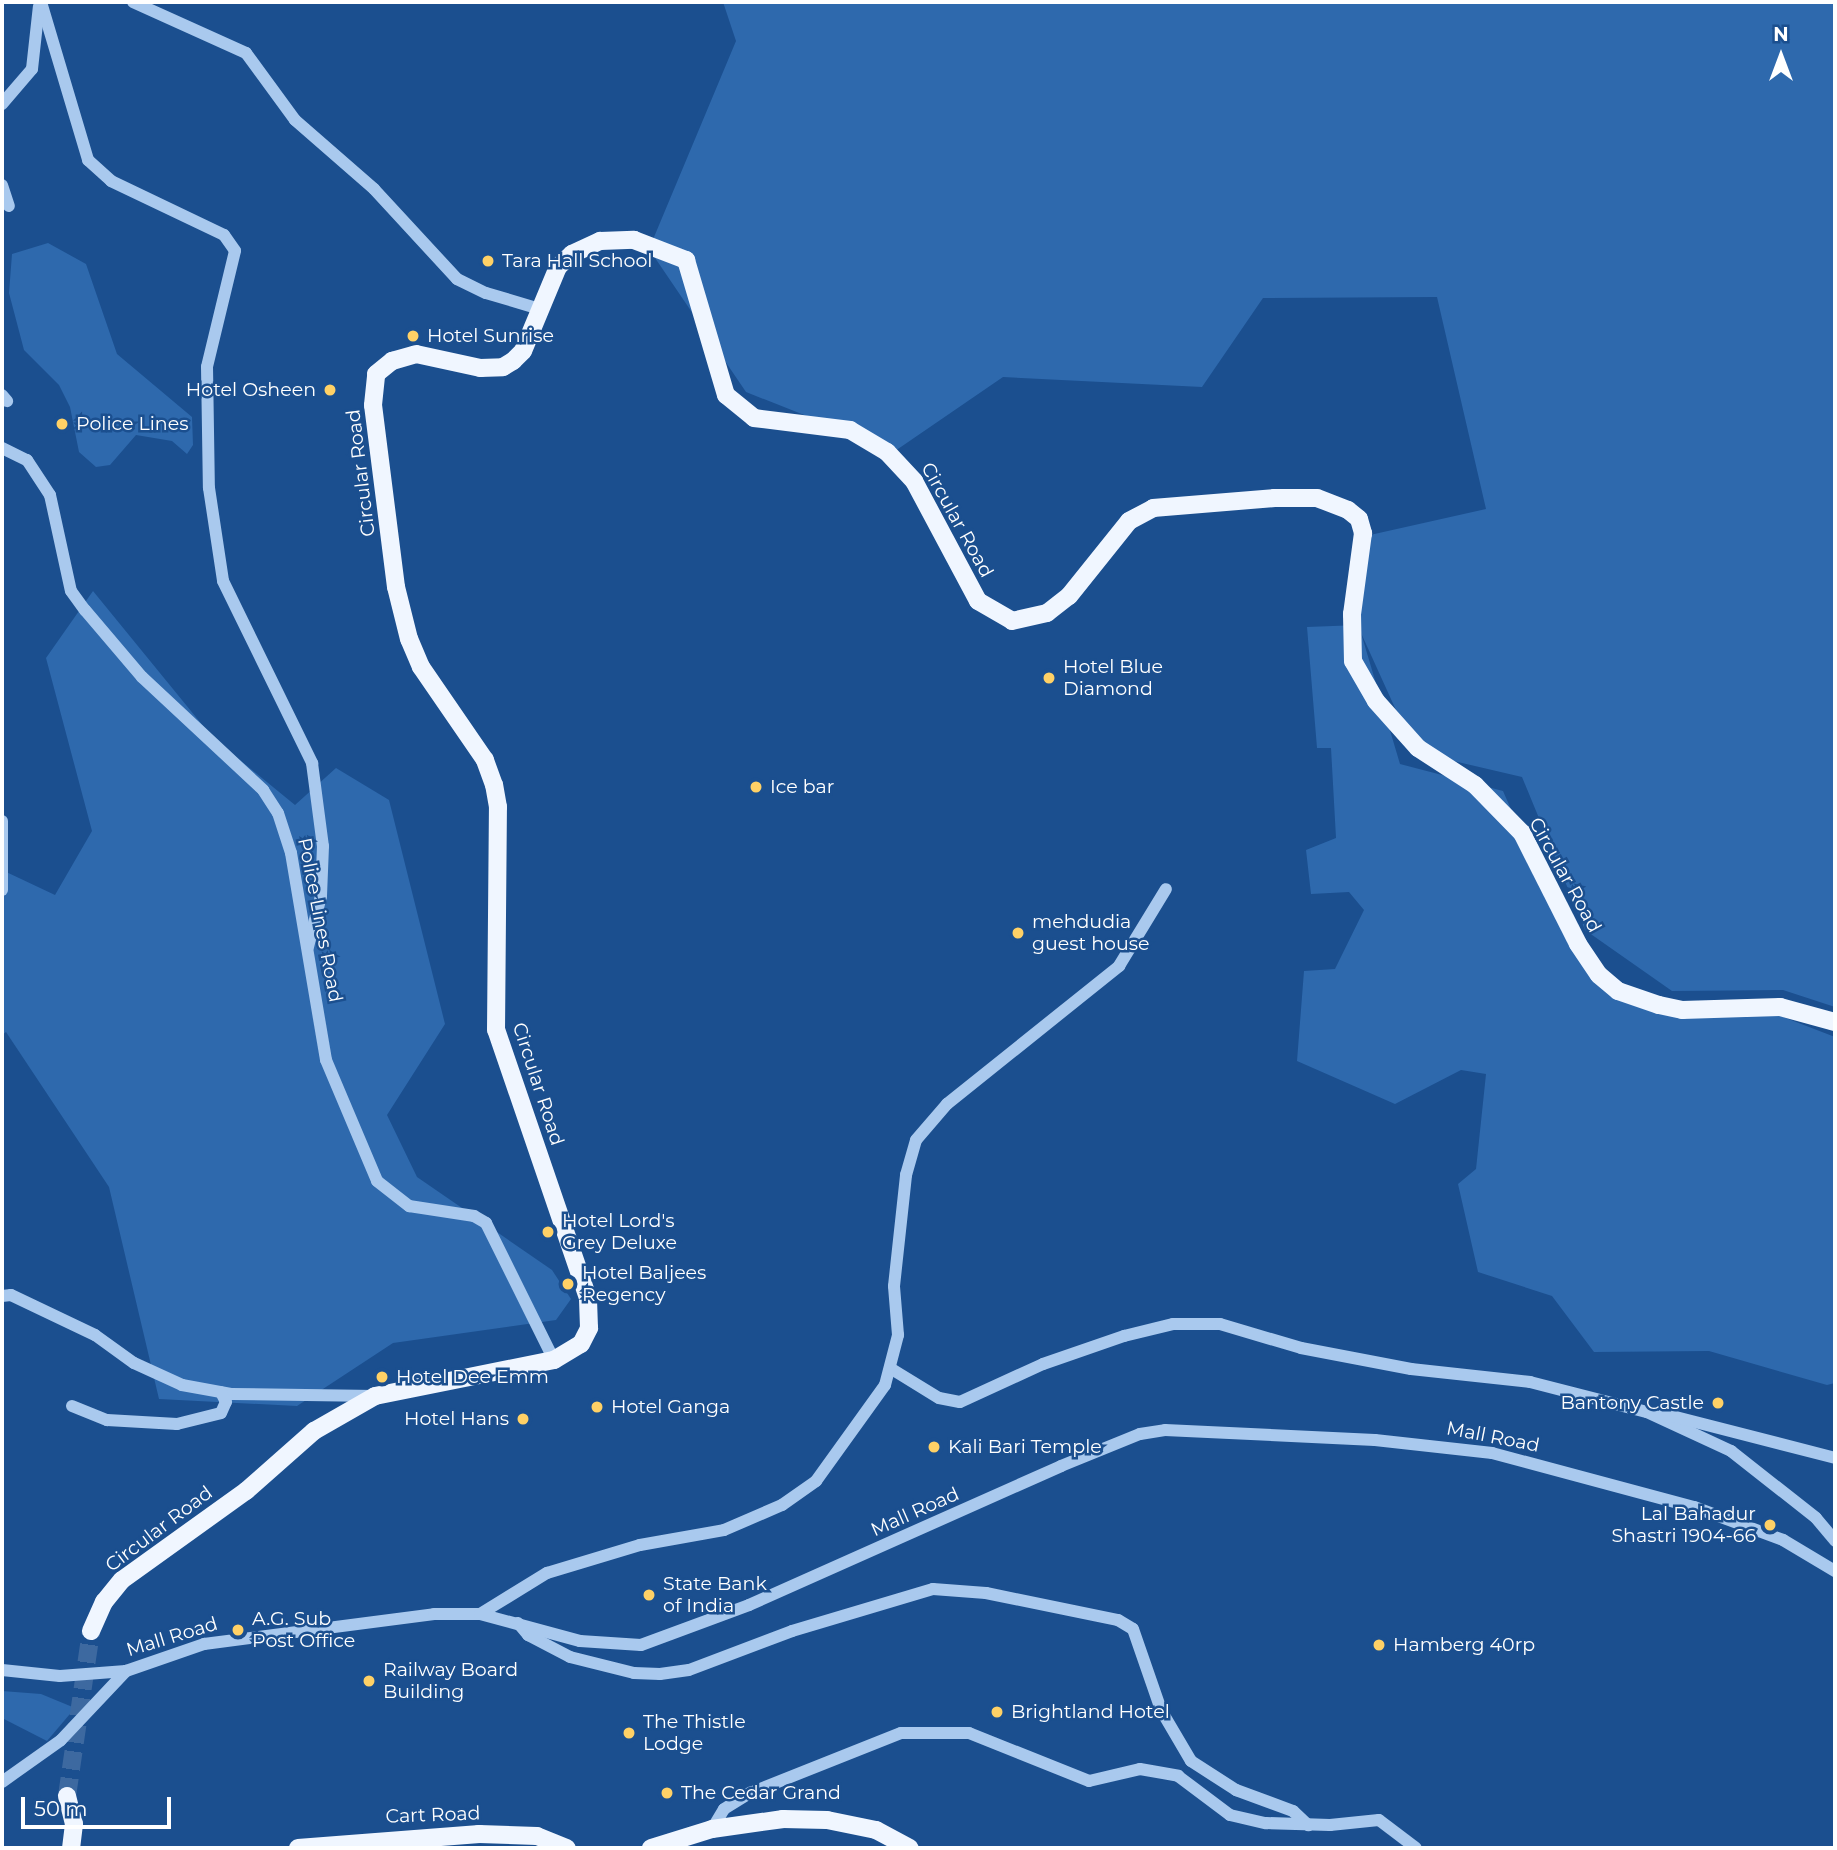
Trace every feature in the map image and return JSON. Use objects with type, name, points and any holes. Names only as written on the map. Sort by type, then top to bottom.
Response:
[{"type":"main road","name":"Circular Road","points":[[91,1631],[104,1602],[122,1580],[246,1491],[314,1431],[375,1396],[554,1360],[581,1344],[589,1312],[496,1030],[498,807],[494,785],[485,760],[421,667],[409,639],[396,587],[373,405],[376,374],[392,361],[416,354],[480,368],[503,367],[523,351],[558,267],[572,254],[600,241],[634,240],[679,254],[692,270],[726,396],[754,418],[850,430],[887,452],[914,481],[978,601],[1012,621],[1046,613],[1069,596],[1129,521],[1153,508],[1275,498],[1317,498],[1348,510],[1359,519],[1363,533],[1352,614],[1353,661],[1376,701],[1418,748],[1475,785],[1522,833],[1578,944],[1599,975],[1618,991],[1682,1010],[1780,1007],[1835,1023]]},
{"type":"main road","points":[[67,1796],[74,1824],[71,1848]]},
{"type":"main road","points":[[650,1848],[712,1829],[783,1819],[827,1820],[876,1830],[910,1848]]},
{"type":"main road","name":"Cart Road","points":[[298,1848],[479,1834],[537,1836],[567,1848]]},
{"type":"street","points":[[2,104],[32,69],[40,2]]},
{"type":"street","points":[[40,2],[88,160],[111,181],[224,235],[235,251],[207,368],[209,488],[223,581],[312,763],[323,846],[321,896],[307,954]]},
{"type":"street","points":[[133,2],[246,53],[295,121],[373,189],[457,279],[540,309]]},
{"type":"street","points":[[2,185],[9,206]]},
{"type":"street","name":"Police Lines Road","points":[[2,448],[27,460],[50,495],[71,591],[85,610],[142,677],[263,790],[278,813],[291,853],[331,1080],[377,1181],[410,1206],[474,1216],[485,1223],[554,1360]]},
{"type":"street","points":[[2,821],[2,890]]},
{"type":"street","points":[[480,1614],[547,1573],[640,1545],[724,1530],[782,1505],[816,1481],[835,1461],[886,1385],[898,1335],[894,1286],[901,1213],[916,1140],[947,1104],[1119,966],[1166,889]]},
{"type":"street","points":[[2,1296],[11,1295],[95,1335],[134,1363],[170,1379],[221,1392],[375,1396]]},
{"type":"street","points":[[890,1368],[939,1398],[960,1402],[1042,1364],[1124,1336],[1173,1324],[1220,1324],[1301,1348],[1411,1369],[1530,1381],[1647,1412],[1694,1418],[1835,1458]]},
{"type":"street","points":[[72,1406],[107,1420],[177,1424],[221,1413],[226,1402],[221,1392]]},
{"type":"street","points":[[1647,1412],[1731,1451],[1816,1518],[1835,1541]]},
{"type":"street","name":"Mall Road","points":[[2,1670],[60,1676],[126,1671],[204,1644],[267,1633],[434,1614],[480,1614],[580,1641],[641,1646],[749,1605],[1061,1466],[1140,1434],[1165,1430],[1375,1440],[1492,1453],[1694,1507],[1783,1540],[1835,1571]]},
{"type":"street","points":[[518,1623],[528,1635],[570,1657],[634,1673],[660,1674],[689,1671],[792,1631],[933,1589],[986,1593],[1118,1620],[1133,1629],[1161,1710],[1191,1761],[1236,1790],[1293,1811],[1308,1825]]},
{"type":"street","points":[[2,1782],[61,1740],[126,1671]]},
{"type":"street","points":[[712,1829],[723,1809],[750,1793],[901,1732],[969,1732],[1089,1781],[1140,1769],[1178,1776],[1230,1815],[1266,1823],[1308,1825],[1379,1820],[1416,1848]]},
{"type":"shaded area","points":[[723,2],[1835,2],[1835,1007],[1783,990],[1672,991],[1585,930],[1522,777],[1415,752],[1361,633],[1400,764],[1503,791],[1573,950],[1656,1014],[1778,1015],[1835,1037],[1835,1383],[1827,1385],[1709,1351],[1594,1352],[1552,1296],[1478,1272],[1458,1184],[1476,1169],[1486,1074],[1461,1070],[1395,1104],[1297,1061],[1304,971],[1335,969],[1364,910],[1349,892],[1311,894],[1306,850],[1336,838],[1331,748],[1317,748],[1307,627],[1359,625],[1370,535],[1486,509],[1437,297],[1263,298],[1202,387],[1003,377],[895,451],[746,392],[649,249],[736,41]]},
{"type":"shaded area","points":[[48,243],[86,264],[117,354],[192,417],[193,445],[187,454],[172,441],[136,435],[110,465],[96,467],[79,452],[70,407],[59,385],[24,350],[9,293],[12,254]]},
{"type":"shaded area","points":[[93,591],[213,738],[295,805],[336,768],[389,800],[445,1024],[387,1115],[417,1177],[552,1270],[571,1299],[556,1320],[393,1343],[297,1406],[159,1399],[109,1187],[6,1032],[2,1035],[2,870],[55,895],[92,831],[46,658]]},
{"type":"shaded area","points":[[2,1691],[41,1694],[75,1708],[47,1741],[2,1718]]},
{"type":"tunnel","points":[[67,1796],[91,1631]]},
{"type":"place","name":"Tara Hall School","points":[[488,261]]},
{"type":"place","name":"Hotel Sunrise","points":[[413,336]]},
{"type":"place","name":"Hotel Osheen","points":[[330,390]]},
{"type":"place","name":"Police Lines","points":[[62,424]]},
{"type":"place","name":"Hotel Blue Diamond","points":[[1049,678]]},
{"type":"place","name":"Ice bar","points":[[756,787]]},
{"type":"place","name":"mehdudia guest house","points":[[1018,933]]},
{"type":"place","name":"Hotel Lord's Grey Deluxe","points":[[548,1232]]},
{"type":"place","name":"Hotel Baljees Regency","points":[[568,1284]]},
{"type":"place","name":"Hotel Dee Emm","points":[[382,1377]]},
{"type":"place","name":"Bantony Castle","points":[[1718,1403]]},
{"type":"place","name":"Hotel Ganga","points":[[597,1407]]},
{"type":"place","name":"Hotel Hans","points":[[523,1419]]},
{"type":"place","name":"Kali Bari Temple","points":[[934,1447]]},
{"type":"place","name":"Lal Bahadur Shastri 1904-66","points":[[1770,1525]]},
{"type":"place","name":"State Bank of India","points":[[649,1595]]},
{"type":"place","name":"A.G. Sub Post Office","points":[[238,1630]]},
{"type":"place","name":"Hamberg 40rp","points":[[1379,1645]]},
{"type":"place","name":"Railway Board Building","points":[[369,1681]]},
{"type":"place","name":"Brightland Hotel","points":[[997,1712]]},
{"type":"place","name":"The Thistle Lodge","points":[[629,1733]]},
{"type":"place","name":"The Cedar Grand","points":[[667,1793]]}]
